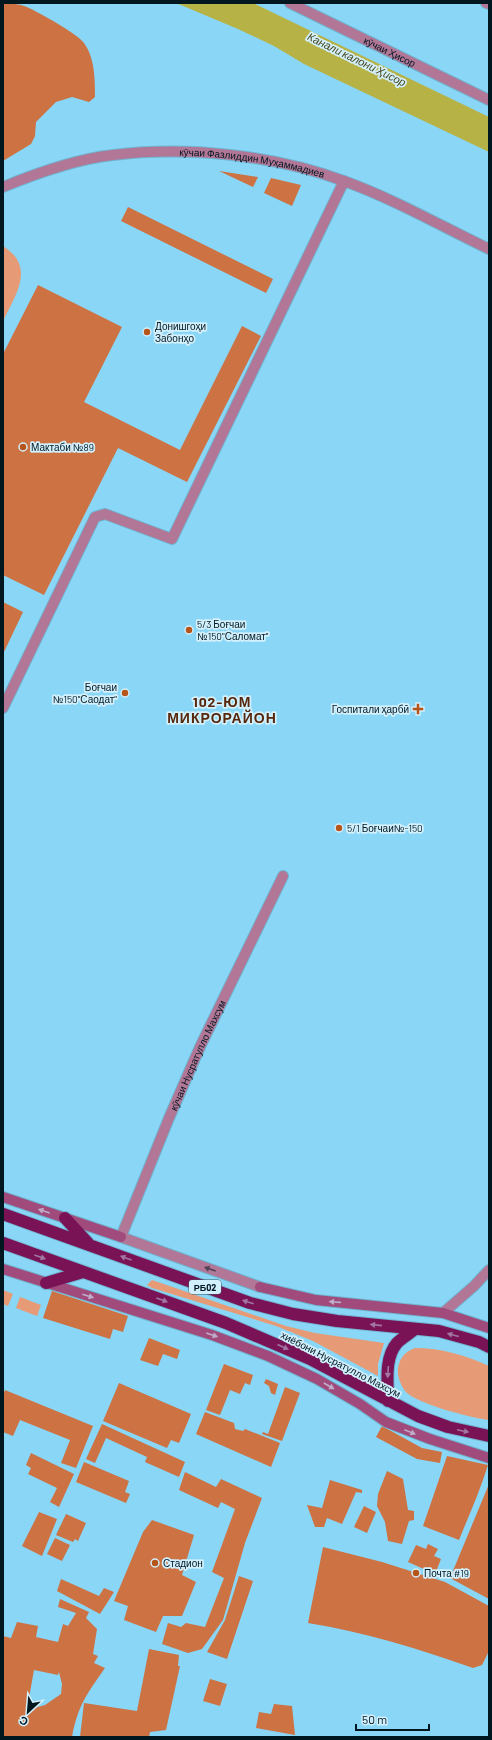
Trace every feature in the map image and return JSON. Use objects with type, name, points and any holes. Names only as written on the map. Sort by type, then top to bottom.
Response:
[{"type":"highway","name":"РБ02","points":[[3,1214],[250,1303],[293,1314],[337,1321],[439,1331],[480,1342],[489,1347]]},
{"type":"highway","points":[[65,1218],[89,1244]]},
{"type":"highway","name":"хиёбони Нусратулло Махсум","points":[[3,1244],[226,1323],[310,1359],[388,1402],[448,1427],[489,1436]]},
{"type":"highway","points":[[46,1283],[83,1272]]},
{"type":"highway","points":[[388,1402],[387,1371],[391,1356],[397,1343],[415,1329]]},
{"type":"street","name":"кӯчаи Ҳисор","points":[[290,3],[489,100]]},
{"type":"street","name":"кӯчаи Фазлиддин Муҳаммадиев","points":[[3,187],[74,163],[113,155],[182,152],[246,157],[296,167],[344,181],[421,215],[489,249]]},
{"type":"street","points":[[3,708],[95,518],[105,514],[172,539],[344,181]]},
{"type":"street","name":"кӯчаи Нусратулло Махсум","points":[[121,1237],[169,1118],[200,1047],[283,876]]},
{"type":"street","points":[[3,1197],[121,1237],[260,1287],[316,1300],[443,1313],[489,1328]]},
{"type":"street","points":[[3,1269],[212,1335],[268,1356],[317,1379],[360,1404],[386,1422],[430,1440],[489,1458]]},
{"type":"street","points":[[443,1313],[474,1286],[489,1270]]},
{"type":"shaded area","points":[[3,3],[21,5],[40,13],[74,34],[84,43],[88,49],[92,62],[95,97],[89,102],[72,97],[56,102],[36,122],[35,136],[31,144],[3,161]]},
{"type":"shaded area","points":[[219,171],[258,177],[253,187]]},
{"type":"shaded area","points":[[271,178],[301,185],[292,206],[264,193]]},
{"type":"shaded area","points":[[128,207],[273,279],[266,293],[121,221]]},
{"type":"shaded area","points":[[3,246],[13,254],[19,263],[21,272],[17,291],[3,321]]},
{"type":"shaded area","points":[[38,285],[122,327],[84,402],[180,450],[242,326],[261,336],[187,482],[118,448],[44,595],[3,575],[3,354]]},
{"type":"shaded area","points":[[3,602],[23,612],[3,654]]},
{"type":"shaded area","points":[[152,1280],[286,1326],[315,1333],[384,1343],[378,1364],[378,1376],[313,1341],[276,1326],[152,1288],[147,1285]]},
{"type":"shaded area","points":[[3,1290],[13,1294],[8,1306],[3,1304]]},
{"type":"shaded area","points":[[52,1291],[128,1316],[123,1332],[113,1329],[110,1339],[43,1318]]},
{"type":"shaded area","points":[[20,1297],[41,1305],[37,1316],[16,1308]]},
{"type":"shaded area","points":[[149,1338],[180,1350],[177,1359],[163,1354],[158,1366],[140,1360]]},
{"type":"shaded area","points":[[415,1348],[434,1349],[453,1353],[489,1366],[489,1420],[458,1413],[420,1401],[405,1391],[398,1377],[399,1364],[408,1351]]},
{"type":"shaded area","points":[[224,1364],[253,1375],[250,1385],[245,1383],[240,1394],[230,1390],[220,1415],[206,1410]]},
{"type":"shaded area","points":[[266,1379],[278,1384],[275,1395],[271,1393],[269,1386],[264,1383]]},
{"type":"shaded area","points":[[119,1383],[191,1414],[179,1443],[171,1440],[167,1448],[103,1421]]},
{"type":"shaded area","points":[[285,1387],[300,1393],[282,1441],[262,1434],[263,1432],[268,1434]]},
{"type":"shaded area","points":[[5,1390],[93,1426],[76,1468],[61,1463],[70,1440],[20,1420],[13,1436],[3,1432],[3,1396]]},
{"type":"shaded area","points":[[205,1412],[234,1423],[235,1429],[243,1431],[245,1429],[280,1443],[271,1467],[196,1434]]},
{"type":"shaded area","points":[[102,1424],[185,1462],[179,1477],[145,1462],[147,1457],[106,1438],[95,1463],[86,1459]]},
{"type":"shaded area","points":[[382,1426],[422,1448],[442,1452],[440,1463],[417,1459],[376,1437]]},
{"type":"shaded area","points":[[31,1453],[74,1474],[59,1507],[50,1502],[57,1488],[28,1474],[31,1468],[26,1465]]},
{"type":"shaded area","points":[[447,1456],[488,1465],[459,1540],[423,1526]]},
{"type":"shaded area","points":[[84,1462],[129,1481],[125,1492],[130,1494],[126,1503],[76,1482]]},
{"type":"shaded area","points":[[387,1471],[403,1479],[408,1510],[414,1511],[414,1520],[409,1521],[402,1544],[388,1541],[385,1522],[377,1506],[378,1494]]},
{"type":"shaded area","points":[[185,1472],[216,1487],[221,1479],[262,1498],[245,1543],[223,1620],[202,1649],[188,1653],[162,1644],[168,1623],[181,1627],[186,1623],[205,1627],[224,1578],[212,1572],[235,1509],[221,1502],[218,1508],[179,1490]]},
{"type":"shaded area","points":[[330,1480],[362,1490],[362,1493],[356,1492],[342,1524],[327,1518],[324,1527],[315,1527],[307,1505],[322,1508]]},
{"type":"shaded area","points":[[489,1484],[489,1599],[450,1578]]},
{"type":"shaded area","points":[[364,1506],[376,1512],[367,1533],[354,1527]]},
{"type":"shaded area","points":[[39,1512],[57,1519],[42,1556],[22,1546]]},
{"type":"shaded area","points":[[66,1514],[86,1523],[78,1541],[75,1539],[73,1542],[56,1535]]},
{"type":"shaded area","points":[[152,1520],[194,1535],[182,1575],[196,1582],[182,1616],[163,1616],[156,1632],[124,1620],[128,1606],[114,1601],[143,1532]]},
{"type":"shaded area","points":[[55,1538],[70,1545],[62,1561],[47,1554]]},
{"type":"shaded area","points":[[428,1544],[438,1549],[434,1556],[441,1559],[435,1574],[408,1562],[416,1545],[426,1549]]},
{"type":"shaded area","points":[[323,1547],[382,1562],[445,1582],[489,1606],[489,1651],[482,1665],[473,1668],[392,1642],[350,1631],[308,1623]]},
{"type":"shaded area","points":[[239,1576],[253,1581],[227,1659],[207,1652],[225,1620]]},
{"type":"shaded area","points":[[61,1579],[99,1596],[104,1588],[114,1592],[100,1614],[57,1591]]},
{"type":"shaded area","points":[[60,1599],[89,1612],[86,1618],[97,1629],[93,1654],[98,1656],[94,1663],[105,1668],[80,1708],[72,1737],[3,1737],[3,1636],[11,1638],[17,1622],[38,1626],[36,1637],[58,1642],[63,1624],[68,1626],[76,1613],[58,1607]],"holes":[[[34,1670],[58,1675],[59,1672],[62,1684],[61,1694],[45,1705],[34,1708],[29,1698]]]},
{"type":"shaded area","points":[[149,1649],[179,1655],[178,1666],[180,1666],[166,1730],[150,1732],[149,1737],[80,1737],[84,1703],[137,1711]]},
{"type":"shaded area","points":[[210,1679],[227,1684],[220,1706],[203,1701]]},
{"type":"shaded area","points":[[274,1704],[292,1706],[295,1735],[256,1728],[259,1712],[271,1714]]},
{"type":"water","name":"Канали калони Ҳисор","points":[[176,3],[253,3],[489,117],[489,152],[304,64],[274,46]]},
{"type":"place","name":"Донишгоҳи Забонҳо","points":[[147,332]]},
{"type":"place","name":"Мактаби №89","points":[[23,447]]},
{"type":"place","name":"5/3 Боғчаи №150\"Саломат\"","points":[[189,630]]},
{"type":"place","name":"Боғчаи №150\"Саодат\"","points":[[125,693]]},
{"type":"place","name":"Госпитали ҳарбӣ","points":[[418,709]]},
{"type":"place","name":"5/1 Боғчаи№-150","points":[[339,828]]},
{"type":"place","name":"Стадион","points":[[155,1563]]},
{"type":"place","name":"Почта #19","points":[[416,1573]]},
{"type":"district","name":"102-ЮМ МИКРОРАЙОН","points":[[222,710]]}]
